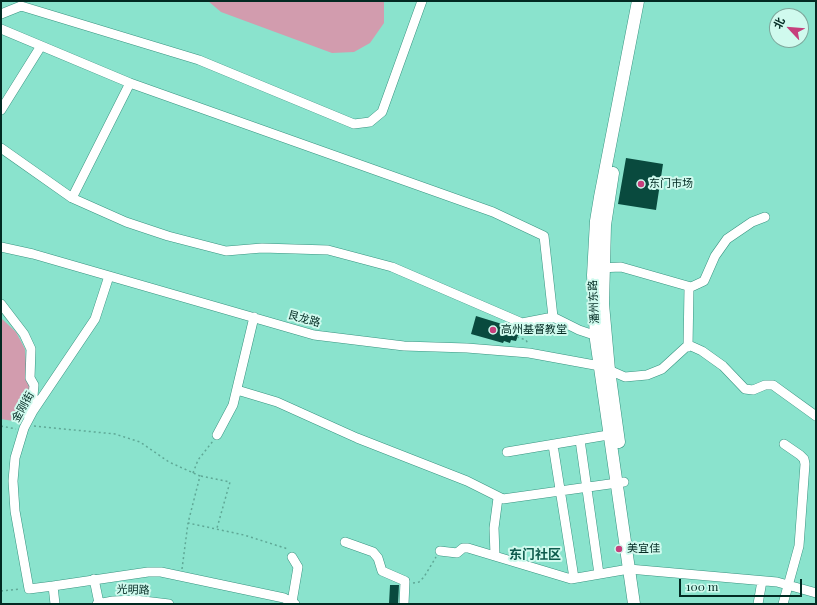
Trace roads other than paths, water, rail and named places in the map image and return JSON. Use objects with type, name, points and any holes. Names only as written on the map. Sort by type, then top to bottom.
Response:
[{"type":"main road","name":"潘州东路","points":[[638,1],[600,196],[598,268],[604,368],[633,570],[642,604]]},
{"type":"main road","name":"潘州东路","points":[[598,268],[608,201],[645,1]]},
{"type":"main road","name":"潘州东路","points":[[633,570],[634,604]]},
{"type":"street","points":[[1,14],[21,6],[191,58],[354,124],[370,122],[382,112],[422,1]]},
{"type":"street","points":[[1,29],[130,83],[486,209],[544,236],[553,317]]},
{"type":"street","points":[[1,110],[41,46]]},
{"type":"street","points":[[72,198],[130,83]]},
{"type":"street","points":[[1,148],[72,198],[126,222],[168,236],[226,251],[262,248],[328,250],[392,267],[522,323],[553,317],[601,337]]},
{"type":"street","points":[[598,268],[621,267],[691,287],[704,281],[715,256],[727,239],[752,222],[765,217]]},
{"type":"street","name":"艮龙路","points":[[1,247],[34,254],[314,335],[404,346],[504,350],[604,368],[625,377],[647,375],[662,369],[688,347]]},
{"type":"street","name":"金刚街","points":[[53,586],[29,589],[15,511],[13,481],[15,458],[26,425],[95,319],[109,276]]},
{"type":"street","points":[[691,287],[688,296],[688,347],[702,351],[723,366],[745,388],[753,390],[765,385],[773,385],[816,416]]},
{"type":"street","points":[[1,304],[24,334],[31,349],[30,378],[34,386],[33,396],[27,411],[26,425]]},
{"type":"street","points":[[217,435],[233,405],[254,317]]},
{"type":"street","points":[[237,390],[281,404],[357,438],[467,481],[498,498],[505,499],[560,492],[620,482]]},
{"type":"street","points":[[507,452],[614,434]]},
{"type":"street","points":[[580,440],[600,574]]},
{"type":"street","points":[[783,604],[790,585],[799,546],[805,464],[804,459],[800,454],[784,444]]},
{"type":"street","points":[[553,445],[574,578]]},
{"type":"street","points":[[495,556],[494,528],[498,498]]},
{"type":"street","points":[[345,542],[373,552],[378,558],[382,571],[405,582],[404,604]]},
{"type":"street","points":[[440,551],[457,553],[466,548],[574,578],[633,570],[762,581],[790,585],[816,592]]},
{"type":"street","points":[[55,604],[53,586],[148,572],[161,572],[284,598],[294,603],[298,567],[291,553]]},
{"type":"street","points":[[94,579],[98,604]]},
{"type":"street","points":[[758,604],[762,581]]},
{"type":"street","name":"光明路","points":[[98,604],[113,601],[135,600],[169,604]]},
{"type":"place","name":"东门市场","points":[[641,184]]},
{"type":"place","name":"高州基督教堂","points":[[493,330]]},
{"type":"place","name":"美宜佳","points":[[619,549]]},
{"type":"district","name":"东门社区","points":[[535,555]]}]
